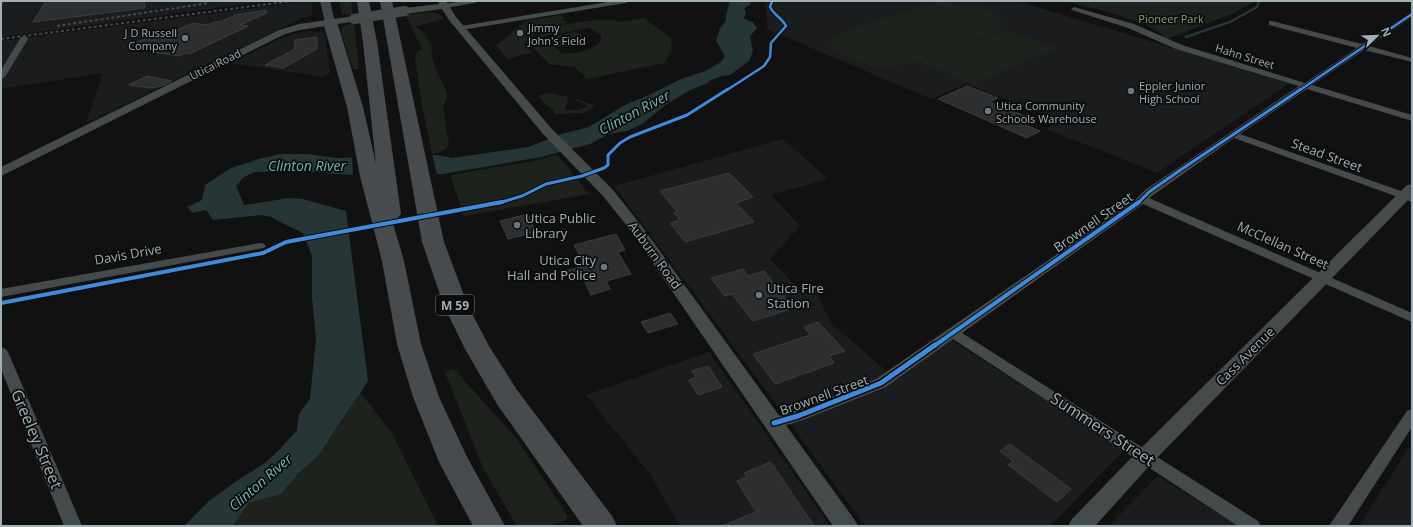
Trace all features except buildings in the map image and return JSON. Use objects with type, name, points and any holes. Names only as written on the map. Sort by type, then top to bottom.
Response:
[{"type":"highway","points":[[364,1],[384,155],[377,176]]},
{"type":"highway","name":"M 59","points":[[386,1],[433,242],[453,300],[467,329],[491,371],[519,414],[601,526]]},
{"type":"highway","points":[[330,22],[356,113],[364,155],[377,176],[409,344],[426,397],[454,462],[489,526]]},
{"type":"main road","points":[[325,1],[330,22]]},
{"type":"street","points":[[444,3],[475,1]]},
{"type":"street","points":[[461,28],[626,1]]},
{"type":"street","name":"Utica Road","points":[[1,172],[292,28],[405,11],[444,3]]},
{"type":"street","name":"Auburn Road","points":[[444,3],[461,28],[546,131],[608,193],[636,228],[846,526]]},
{"type":"street","name":"Hahn Street","points":[[1074,9],[1131,26],[1180,48],[1412,118]]},
{"type":"street","name":"Brownell Street","points":[[774,423],[798,416],[876,386],[1173,176],[1412,14]]},
{"type":"street","points":[[1272,23],[1412,60]]},
{"type":"street","points":[[1,77],[24,39]]},
{"type":"street","name":"Stead Street","points":[[1233,135],[1409,195]]},
{"type":"street","name":"Cass Avenue","points":[[1080,526],[1145,457],[1323,278],[1409,195]]},
{"type":"street","name":"McClellan Street","points":[[1142,199],[1412,318]]},
{"type":"street","name":"Davis Drive","points":[[1,293],[260,246]]},
{"type":"street","name":"Summers Street","points":[[953,333],[1252,526]]},
{"type":"street","name":"Greeley Street","points":[[1,352],[74,526]]},
{"type":"street","points":[[1338,526],[1412,415]]},
{"type":"shaded area","points":[[1,1],[270,1],[1,37]]},
{"type":"shaded area","points":[[312,1],[312,15],[300,19],[86,123],[103,73],[1,89],[1,41]]},
{"type":"shaded area","name":"Eppler Junior High School","points":[[766,1],[1016,1],[1290,83],[1157,173],[1046,129],[1058,120],[966,84],[931,99],[767,29]]},
{"type":"shaded area","points":[[308,31],[325,33],[330,73],[324,77],[230,63],[284,37]]},
{"type":"shaded area","points":[[783,139],[828,179],[771,195],[800,226],[770,259],[804,295],[815,289],[831,323],[897,380],[951,340],[1124,450],[1050,526],[865,526],[614,186]]},
{"type":"shaded area","points":[[709,352],[830,526],[680,526],[650,474],[586,395]]},
{"type":"shaded area","points":[[1412,443],[1412,526],[1359,526]]},
{"type":"shaded area","points":[[1158,476],[1238,526],[1109,526]]},
{"type":"green space","points":[[339,1],[351,1],[353,15],[342,14]]},
{"type":"green space","name":"Pioneer Park","points":[[1065,1],[1251,1],[1251,3],[1232,14],[1167,39],[1159,32],[1134,20]]},
{"type":"green space","points":[[940,2],[983,8],[996,15],[1004,24],[997,31],[935,56],[902,65],[887,67],[867,65],[830,49],[832,38],[865,24]]},
{"type":"green space","points":[[432,12],[439,14],[444,19],[416,26],[421,30],[432,45],[432,58],[447,94],[443,107],[449,144],[444,150],[432,154],[420,94],[415,57],[417,52],[422,49],[406,15]]},
{"type":"green space","points":[[561,15],[565,19],[562,20],[569,23],[543,28],[524,44],[532,53],[507,59],[496,45],[526,21]]},
{"type":"green space","points":[[643,18],[671,38],[672,50],[664,63],[587,79],[575,67],[549,64],[529,43],[546,30],[560,25],[595,20],[614,20],[619,22]],"holes":[[[589,28],[601,35],[601,41],[593,48],[562,54],[547,39],[542,38],[545,36]]]},
{"type":"green space","points":[[354,23],[359,69],[353,69],[341,32],[343,26]]},
{"type":"green space","points":[[1005,30],[1057,48],[973,84],[920,62]]},
{"type":"green space","points":[[574,32],[579,33],[587,41],[585,43],[557,47],[549,38],[551,37]]},
{"type":"green space","points":[[549,93],[570,97],[567,98],[565,110],[580,110],[588,106],[572,97],[595,106],[584,113],[554,114],[554,109],[547,106],[538,95]]},
{"type":"green space","points":[[557,155],[566,164],[589,194],[464,216],[450,175],[533,161]]},
{"type":"green space","points":[[454,369],[517,439],[567,515],[568,518],[566,520],[548,526],[517,526],[483,468],[445,372]]},
{"type":"green space","points":[[360,392],[392,433],[438,526],[233,526],[249,503],[281,494],[298,474],[319,455]]},
{"type":"water","name":"Clinton River","points":[[730,1],[751,1],[750,5],[744,9],[746,12],[744,19],[753,22],[757,28],[750,36],[753,51],[749,61],[730,75],[722,76],[690,90],[664,106],[642,124],[627,131],[609,134],[590,144],[541,157],[443,174],[351,175],[295,171],[254,172],[244,177],[236,186],[244,205],[289,198],[303,199],[346,211],[368,381],[319,455],[298,474],[281,494],[249,503],[233,526],[184,526],[209,501],[265,463],[297,430],[299,414],[310,399],[316,338],[312,298],[312,256],[303,233],[271,217],[262,215],[213,220],[206,210],[193,213],[187,207],[202,200],[205,185],[231,168],[280,154],[308,154],[336,158],[437,155],[452,158],[528,147],[562,134],[589,127],[625,105],[681,79],[705,71],[721,62],[725,56],[716,41],[720,28],[726,21]]},
{"type":"pier","points":[[432,154],[437,175],[353,177],[352,155]]},
{"type":"waterway","points":[[1186,37],[1230,22],[1257,7],[1259,1]]},
{"type":"railway","points":[[1,39],[292,1]]},
{"type":"railway","points":[[57,26],[209,3]]},
{"type":"cycle path","points":[[1,303],[263,253],[286,242],[494,204],[522,196],[546,184],[582,176],[604,168],[608,165],[608,155],[620,143],[630,137],[687,115],[764,66],[770,57],[771,43],[786,26],[783,20],[771,10],[770,7],[772,1]]},
{"type":"cycle path","points":[[774,423],[798,416],[881,383],[1138,203],[1149,192],[1179,171],[1412,14]]},
{"type":"place","name":"Jimmy John's Field","points":[[520,33]]},
{"type":"place","name":"J D Russell Company","points":[[185,38]]},
{"type":"place","name":"Eppler Junior High School","points":[[1131,91]]},
{"type":"place","name":"Utica Community Schools Warehouse","points":[[988,111]]},
{"type":"place","name":"Utica Public Library","points":[[517,225]]},
{"type":"place","name":"Utica City Hall and Police","points":[[604,267]]},
{"type":"place","name":"Utica Fire Station","points":[[759,295]]}]
